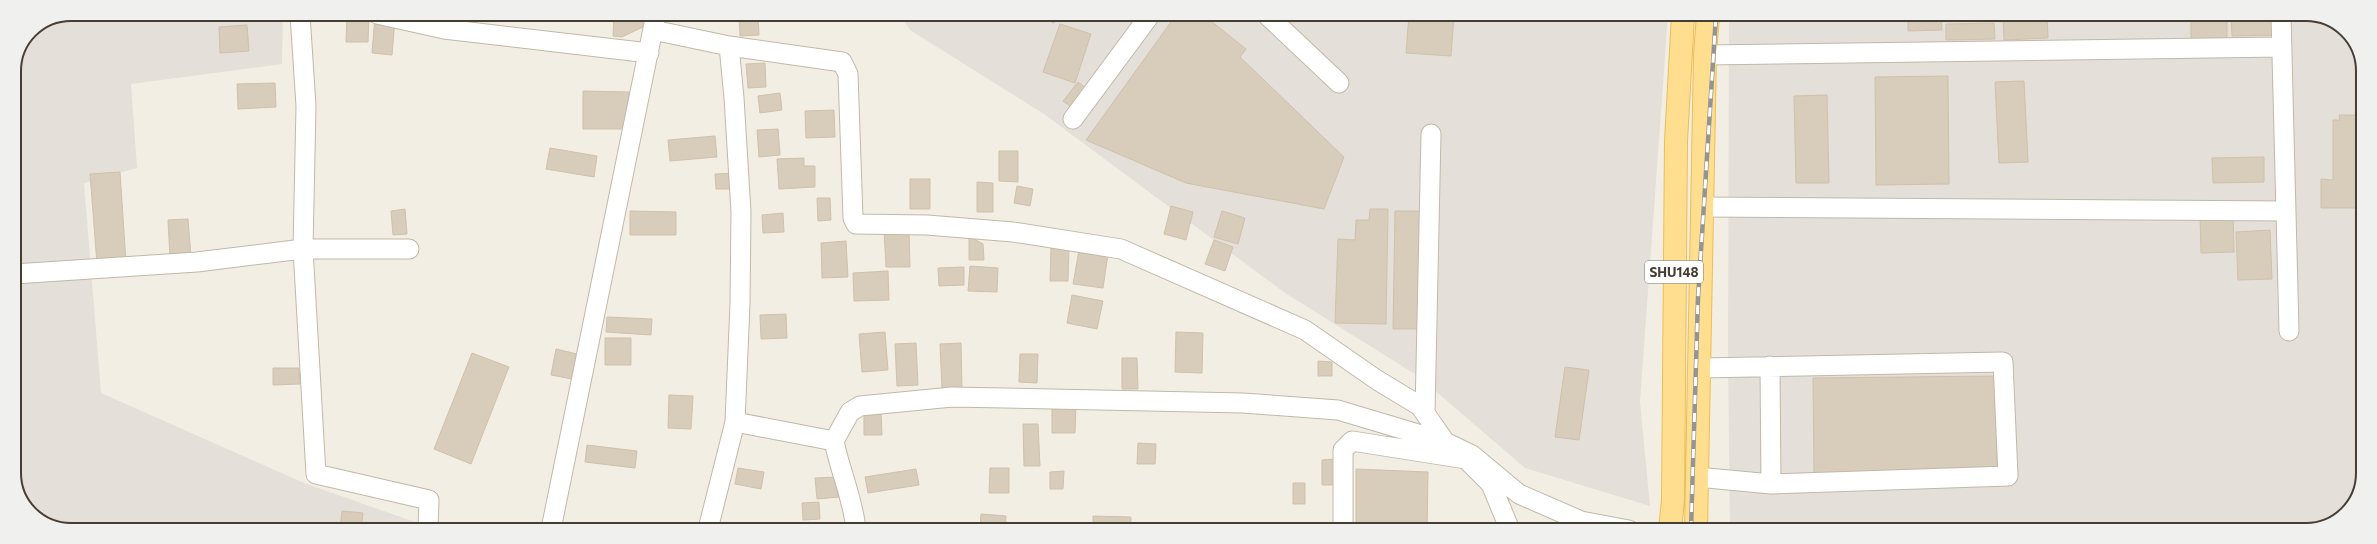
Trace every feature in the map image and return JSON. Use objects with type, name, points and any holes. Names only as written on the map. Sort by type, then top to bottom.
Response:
[{"type":"main road","name":"SHU148","points":[[1671,523],[1673,500],[1676,141],[1683,21]]},
{"type":"main road","name":"SHU148","points":[[1696,523],[1701,334],[1705,55],[1708,21]]},
{"type":"main road","points":[[1674,334],[1701,334]]},
{"type":"street","points":[[300,21],[306,106],[303,249],[316,474],[429,500],[428,523]]},
{"type":"street","points":[[409,21],[444,29],[648,53]]},
{"type":"street","points":[[1073,119],[1146,21]]},
{"type":"street","points":[[1273,21],[1339,83]]},
{"type":"street","points":[[2281,21],[2289,331]]},
{"type":"street","points":[[552,523],[655,22],[729,46],[842,62],[846,67],[848,74],[853,218],[856,224],[927,225],[1012,232],[1121,249],[1304,330],[1377,380],[1420,406],[1445,442]]},
{"type":"street","points":[[710,523],[735,422],[740,304],[741,212],[734,98],[729,46]]},
{"type":"street","points":[[1705,55],[2282,47]]},
{"type":"street","points":[[1424,412],[1431,134]]},
{"type":"street","points":[[1702,207],[2286,211]]},
{"type":"street","points":[[21,274],[197,262],[303,249],[409,249]]},
{"type":"street","points":[[1697,477],[1771,484],[2008,476],[2003,362],[1700,368]]},
{"type":"street","points":[[1770,366],[1771,484]]},
{"type":"street","points":[[855,523],[854,511],[838,466],[834,441],[850,412],[860,406],[952,398],[1243,403],[1338,410],[1445,442],[1472,455],[1518,494],[1581,521],[1592,523]]},
{"type":"street","points":[[735,422],[834,441]]},
{"type":"street","points":[[1343,523],[1342,450],[1352,442],[1466,459],[1491,484],[1507,523]]},
{"type":"shaded area","points":[[71,21],[283,21],[282,64],[131,84],[137,168],[84,183],[101,393],[304,483],[415,522],[71,523],[61,522],[46,516],[29,501],[21,476],[21,71],[22,61],[29,43],[43,29],[61,22]]},
{"type":"shaded area","points":[[904,21],[1668,21],[1640,402],[1650,506],[1525,468],[1418,376],[1285,293],[1044,114],[910,30]]},
{"type":"shaded area","points":[[1729,21],[2306,21],[2316,22],[2331,28],[2348,43],[2356,68],[2356,473],[2355,483],[2348,501],[2336,513],[2328,518],[2316,522],[2306,523],[1730,523],[1728,354]]},
{"type":"building","points":[[347,21],[369,21],[368,42],[346,42]]},
{"type":"building","points":[[375,21],[395,21],[392,55],[372,53]]},
{"type":"building","points":[[614,21],[647,21],[647,25],[622,37],[613,36]]},
{"type":"building","points":[[739,21],[758,21],[759,35],[740,36]]},
{"type":"building","points":[[1172,21],[1211,21],[1246,49],[1240,57],[1344,157],[1324,209],[1186,183],[1086,140]]},
{"type":"building","points":[[1409,21],[1454,21],[1451,56],[1406,53]]},
{"type":"building","points":[[1908,21],[1941,21],[1942,30],[1908,31]]},
{"type":"building","points":[[2003,21],[2047,21],[2048,38],[2004,40]]},
{"type":"building","points":[[2191,21],[2227,21],[2227,39],[2191,39]]},
{"type":"building","points":[[2231,21],[2275,21],[2276,35],[2232,36]]},
{"type":"building","points":[[1994,23],[1995,39],[1946,40],[1946,24]]},
{"type":"building","points":[[1060,24],[1091,34],[1075,83],[1043,72]]},
{"type":"building","points":[[247,25],[249,51],[220,53],[219,27]]},
{"type":"building","points":[[765,63],[766,87],[748,88],[746,64]]},
{"type":"building","points":[[1948,76],[1949,184],[1876,185],[1875,77]]},
{"type":"building","points":[[2024,81],[2028,162],[1999,163],[1995,82]]},
{"type":"building","points":[[1078,82],[1088,90],[1073,108],[1063,101]]},
{"type":"building","points":[[275,83],[276,107],[238,109],[237,84]]},
{"type":"building","points":[[583,91],[629,92],[629,129],[583,129]]},
{"type":"building","points":[[780,93],[782,110],[760,113],[758,96]]},
{"type":"building","points":[[1827,95],[1829,183],[1796,183],[1794,96]]},
{"type":"building","points":[[834,110],[835,137],[806,138],[805,111]]},
{"type":"building","points":[[2339,115],[2356,115],[2356,208],[2321,208],[2321,179],[2333,180],[2333,120],[2340,120]]},
{"type":"building","points":[[778,129],[780,155],[759,157],[757,130]]},
{"type":"building","points":[[715,136],[717,157],[670,161],[668,140]]},
{"type":"building","points":[[550,148],[597,156],[594,177],[546,169]]},
{"type":"building","points":[[999,151],[1018,151],[1018,182],[999,181]]},
{"type":"building","points":[[2264,157],[2264,182],[2213,183],[2212,158]]},
{"type":"building","points":[[804,158],[804,166],[815,166],[815,187],[779,189],[777,159]]},
{"type":"building","points":[[120,172],[126,262],[97,264],[90,174]]},
{"type":"building","points":[[738,173],[738,189],[716,189],[715,174]]},
{"type":"building","points":[[910,179],[930,179],[930,209],[910,209]]},
{"type":"building","points":[[977,182],[993,183],[993,212],[977,212]]},
{"type":"building","points":[[1017,186],[1033,189],[1030,206],[1014,203]]},
{"type":"building","points":[[817,198],[830,198],[831,220],[818,221]]},
{"type":"building","points":[[1171,206],[1193,212],[1186,240],[1164,234]]},
{"type":"building","points":[[405,209],[407,234],[393,235],[391,211]]},
{"type":"building","points":[[1370,209],[1388,209],[1386,324],[1335,323],[1338,239],[1355,240],[1356,220],[1369,220]]},
{"type":"building","points":[[630,211],[676,212],[676,235],[630,235]]},
{"type":"building","points":[[1222,211],[1245,218],[1238,244],[1214,237]]},
{"type":"building","points":[[1395,211],[1424,211],[1422,329],[1393,329]]},
{"type":"building","points":[[783,213],[784,232],[763,233],[762,215]]},
{"type":"building","points":[[2233,213],[2234,252],[2201,253],[2200,214]]},
{"type":"building","points":[[188,219],[191,257],[170,258],[168,220]]},
{"type":"building","points":[[884,230],[909,230],[910,267],[886,267]]},
{"type":"building","points":[[2270,230],[2272,279],[2238,280],[2236,232]]},
{"type":"building","points":[[969,236],[983,244],[984,260],[969,260]]},
{"type":"building","points":[[1214,240],[1233,247],[1225,271],[1205,264]]},
{"type":"building","points":[[846,241],[848,277],[822,278],[821,243]]},
{"type":"building","points":[[1051,246],[1069,247],[1068,281],[1050,281]]},
{"type":"building","points":[[1079,250],[1108,254],[1103,288],[1073,284]]},
{"type":"building","points":[[970,266],[998,268],[997,292],[968,291]]},
{"type":"building","points":[[964,267],[964,285],[939,286],[938,268]]},
{"type":"building","points":[[888,271],[889,300],[854,301],[853,273]]},
{"type":"building","points":[[1072,295],[1103,301],[1097,329],[1067,323]]},
{"type":"building","points":[[786,314],[787,338],[761,339],[760,315]]},
{"type":"building","points":[[607,317],[652,319],[651,335],[606,332]]},
{"type":"building","points":[[885,332],[888,370],[862,372],[859,334]]},
{"type":"building","points":[[1176,332],[1203,333],[1202,373],[1175,372]]},
{"type":"building","points":[[605,338],[631,338],[631,365],[605,365]]},
{"type":"building","points":[[916,343],[918,385],[897,386],[895,344]]},
{"type":"building","points":[[961,343],[962,389],[942,389],[940,344]]},
{"type":"building","points":[[556,349],[577,354],[572,379],[551,375]]},
{"type":"building","points":[[472,353],[509,367],[471,464],[434,449]]},
{"type":"building","points":[[1020,354],[1038,354],[1037,383],[1019,382]]},
{"type":"building","points":[[1122,358],[1137,358],[1138,389],[1122,389]]},
{"type":"building","points":[[1318,361],[1332,362],[1332,376],[1318,376]]},
{"type":"building","points":[[1565,367],[1589,370],[1579,440],[1555,437]]},
{"type":"building","points":[[273,368],[299,368],[300,384],[273,385]]},
{"type":"building","points":[[1996,376],[1997,471],[1814,473],[1813,378]]},
{"type":"building","points":[[669,395],[693,396],[691,429],[668,428]]},
{"type":"building","points":[[1052,402],[1076,402],[1075,433],[1052,433]]},
{"type":"building","points":[[864,411],[881,411],[882,435],[864,435]]},
{"type":"building","points":[[1023,424],[1038,424],[1040,466],[1024,466]]},
{"type":"building","points":[[1138,443],[1156,444],[1155,464],[1137,464]]},
{"type":"building","points":[[587,445],[637,451],[635,468],[585,462]]},
{"type":"building","points":[[1336,459],[1336,485],[1322,485],[1322,460]]},
{"type":"building","points":[[738,468],[764,472],[761,489],[735,484]]},
{"type":"building","points":[[990,468],[1009,468],[1009,493],[989,493]]},
{"type":"building","points":[[916,469],[919,485],[868,493],[865,477]]},
{"type":"building","points":[[1356,469],[1428,472],[1427,523],[1356,523]]},
{"type":"building","points":[[1064,471],[1063,489],[1050,489],[1050,472]]},
{"type":"building","points":[[837,477],[839,497],[817,499],[815,478]]},
{"type":"building","points":[[1293,483],[1305,483],[1305,504],[1293,504]]},
{"type":"building","points":[[819,502],[820,519],[803,520],[802,503]]},
{"type":"building","points":[[342,511],[363,513],[362,523],[341,523]]},
{"type":"building","points":[[981,514],[1006,516],[1005,523],[980,523]]},
{"type":"building","points":[[1093,516],[1131,517],[1131,523],[1093,523]]},
{"type":"railway","points":[[1691,523],[1698,298],[1716,21]]}]
